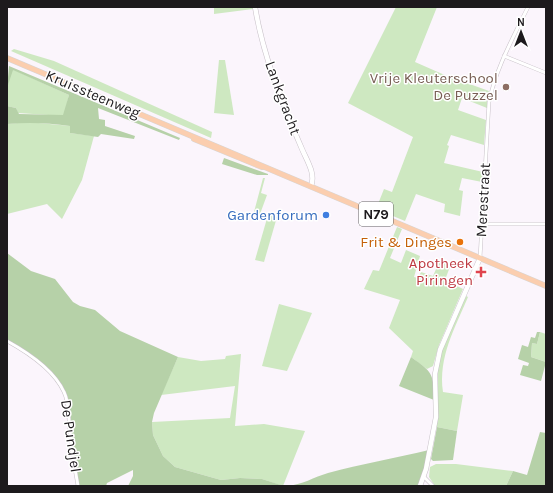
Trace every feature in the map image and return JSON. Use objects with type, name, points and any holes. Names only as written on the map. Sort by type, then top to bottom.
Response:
[{"type":"main road","name":"Kruissteenweg","points":[[8,60],[179,130],[546,286]]},
{"type":"street","name":"Lankgracht","points":[[255,7],[257,20],[275,80],[293,128],[314,176],[311,186]]},
{"type":"street","name":"Merestraat","points":[[420,486],[424,477],[436,417],[436,374],[440,350],[480,258],[489,102],[493,84],[504,56],[528,7]]},
{"type":"street","points":[[504,56],[546,73]]},
{"type":"street","points":[[482,224],[546,224]]},
{"type":"street","name":"De Pundjel","points":[[7,341],[45,369],[55,378],[64,392],[68,405],[71,442],[78,486]]},
{"type":"street","points":[[424,477],[433,486]]},
{"type":"green space","points":[[214,7],[253,7],[253,9],[214,14]]},
{"type":"green space","points":[[396,7],[437,7],[415,62],[463,83],[464,82],[489,91],[487,108],[462,98],[458,110],[486,120],[484,145],[451,135],[447,145],[449,146],[444,163],[483,172],[482,182],[462,178],[459,190],[463,191],[460,216],[444,212],[445,204],[416,194],[405,221],[376,209],[384,189],[392,192],[413,137],[348,103]]},
{"type":"green space","points":[[14,49],[54,61],[212,132],[211,138],[11,51]]},
{"type":"green space","points":[[219,60],[225,60],[234,115],[214,113]]},
{"type":"green space","points":[[9,66],[180,138],[179,140],[98,108],[99,119],[105,120],[105,126],[135,136],[134,139],[101,134],[98,137],[70,133],[70,126],[62,125],[31,123],[7,124],[7,106],[16,108],[19,114],[63,115],[69,95],[13,70],[7,88]]},
{"type":"green space","points":[[12,69],[69,95],[64,116],[18,113],[16,108],[7,106],[7,88]]},
{"type":"green space","points":[[28,122],[71,126],[70,133],[94,136],[82,180],[62,219],[47,204],[7,214],[7,124]]},
{"type":"green space","points":[[224,158],[268,175],[257,175],[222,164]]},
{"type":"green space","points":[[263,178],[265,178],[261,193],[267,195],[260,214],[254,212]]},
{"type":"green space","points":[[268,215],[277,217],[264,262],[255,260]]},
{"type":"green space","points":[[397,227],[402,229],[390,258],[401,263],[406,250],[420,256],[414,277],[418,278],[421,272],[433,276],[440,260],[451,264],[445,280],[463,289],[439,345],[433,366],[427,369],[411,357],[413,351],[389,328],[400,300],[364,289],[373,270],[379,271]]},
{"type":"green space","points":[[7,253],[31,271],[55,279],[73,302],[80,306],[95,310],[120,331],[178,357],[154,413],[152,422],[153,435],[163,456],[175,467],[221,480],[240,478],[262,479],[284,486],[128,486],[133,476],[133,470],[107,483],[106,486],[79,486],[67,396],[44,366],[7,340]]},
{"type":"green space","points":[[466,296],[468,297],[453,331],[445,355],[442,379],[443,392],[463,395],[457,431],[437,427],[438,368],[443,346]]},
{"type":"green space","points":[[279,304],[312,313],[287,371],[262,366]]},
{"type":"green space","points":[[537,332],[540,332],[537,344],[532,343],[531,357],[546,362],[541,381],[520,375],[523,365],[528,366],[529,363],[518,359],[522,345],[528,347],[531,337],[535,338]]},
{"type":"green space","points":[[540,332],[546,334],[546,362],[531,357],[532,343],[537,344]]},
{"type":"green space","points":[[241,354],[235,426],[264,424],[305,431],[283,486],[262,479],[240,478],[221,480],[175,467],[163,456],[153,435],[152,422],[230,418],[235,386],[161,395],[178,357],[201,361],[225,359],[226,356]]},
{"type":"green space","points":[[411,357],[428,370],[432,378],[434,400],[399,386]]},
{"type":"green space","points":[[437,427],[457,431],[453,460],[433,461],[431,459]]},
{"type":"green space","points":[[540,432],[546,433],[546,486],[506,486],[513,471],[527,475]]},
{"type":"green space","points":[[429,450],[421,480],[417,486],[287,486],[308,481],[340,470]]},
{"type":"green space","points":[[436,464],[456,464],[513,471],[506,486],[435,486],[429,477],[430,467]]},
{"type":"place","name":"Vrije Kleuterschool De Puzzel","points":[[506,87]]},
{"type":"place","name":"Gardenforum","points":[[326,215]]},
{"type":"place","name":"Frit & Dinges","points":[[460,242]]},
{"type":"place","name":"Apotheek Piringen","points":[[481,272]]}]
